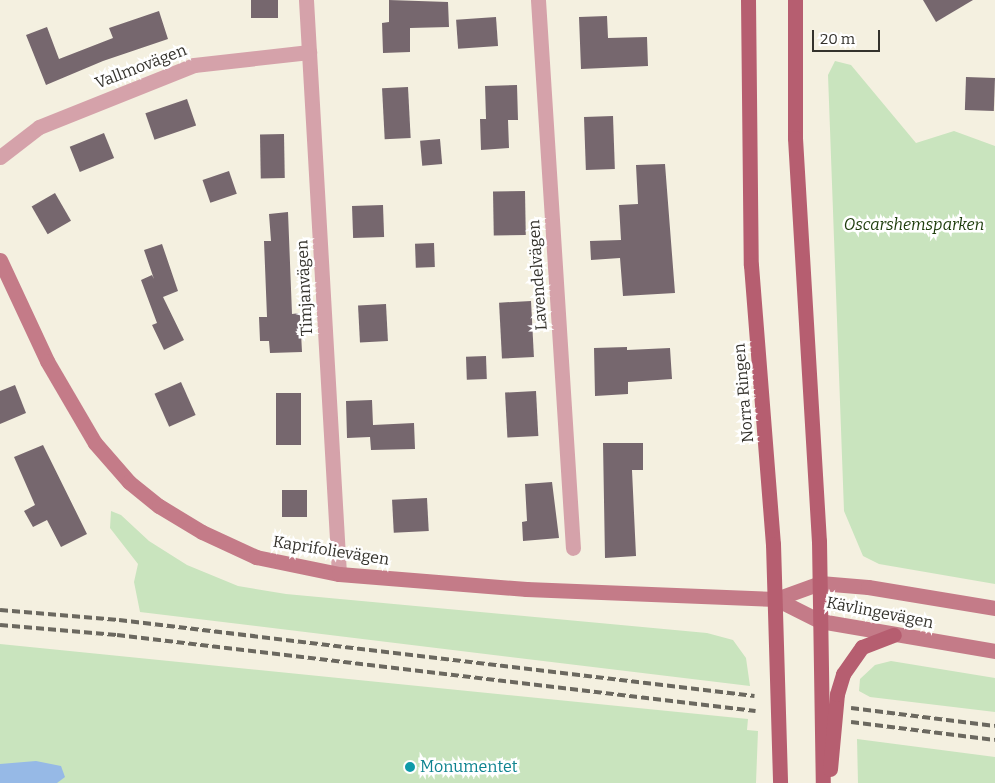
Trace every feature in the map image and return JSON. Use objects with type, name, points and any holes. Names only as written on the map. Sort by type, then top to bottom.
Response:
[{"type":"main road","name":"Norra Ringen","points":[[748,0],[751,265],[776,599],[780,783]]},
{"type":"main road","points":[[794,0],[795,138],[820,583],[822,783]]},
{"type":"main road","name":"Kaprifolievägen","points":[[0,260],[72,407],[95,443],[130,482],[181,520],[256,557],[339,574],[526,590],[776,599]]},
{"type":"main road","name":"Kävlingevägen","points":[[776,599],[820,583],[868,587],[995,608]]},
{"type":"main road","name":"Kävlingevägen","points":[[776,599],[820,621],[894,635],[995,650]]},
{"type":"main road","points":[[828,783],[837,694],[843,674],[862,647],[894,635]]},
{"type":"street","name":"Timjanvägen","points":[[306,0],[339,574]]},
{"type":"street","name":"Lavendelvägen","points":[[538,0],[573,548]]},
{"type":"street","name":"Vallmovägen","points":[[0,157],[39,127],[194,65],[310,52]]},
{"type":"green space","name":"Oscarshemsparken","points":[[835,61],[851,65],[916,143],[954,131],[995,146],[995,584],[879,564],[863,556],[844,511],[828,75]]},
{"type":"green space","points":[[111,511],[121,515],[149,541],[187,565],[238,586],[286,594],[707,633],[733,640],[746,658],[750,686],[140,612],[134,582],[138,564],[110,528]]},
{"type":"green space","points":[[0,644],[748,719],[747,730],[758,731],[756,783],[0,783]]},
{"type":"green space","points":[[891,661],[995,678],[995,712],[870,697],[859,691],[860,679],[875,665]]},
{"type":"green space","points":[[857,739],[995,757],[995,783],[858,783]]},
{"type":"water","points":[[36,761],[61,766],[65,777],[57,783],[0,783],[0,764]]},
{"type":"building","points":[[251,0],[278,0],[278,18],[251,18]]},
{"type":"building","points":[[389,0],[448,2],[449,27],[410,28],[410,52],[383,53],[382,23],[389,22]]},
{"type":"building","points":[[923,0],[973,0],[936,22]]},
{"type":"building","points":[[159,11],[168,39],[103,61],[46,85],[26,35],[47,27],[59,59],[113,38],[109,28]]},
{"type":"building","points":[[607,16],[608,38],[647,37],[648,66],[581,69],[579,17]]},
{"type":"building","points":[[496,17],[498,46],[458,49],[456,20]]},
{"type":"building","points":[[966,77],[995,78],[994,111],[965,110]]},
{"type":"building","points":[[517,85],[518,120],[508,120],[509,148],[481,150],[480,119],[486,119],[485,86]]},
{"type":"building","points":[[408,87],[411,138],[385,139],[382,88]]},
{"type":"building","points":[[187,99],[196,125],[155,140],[145,113]]},
{"type":"building","points":[[613,116],[615,169],[586,170],[584,117]]},
{"type":"building","points":[[104,133],[114,158],[80,172],[70,147]]},
{"type":"building","points":[[260,134],[284,134],[285,178],[261,178]]},
{"type":"building","points":[[440,139],[442,164],[422,166],[420,141]]},
{"type":"building","points":[[665,164],[675,293],[623,296],[620,258],[591,260],[590,241],[621,240],[619,205],[638,204],[636,165]]},
{"type":"building","points":[[229,171],[237,194],[210,203],[203,180]]},
{"type":"building","points":[[525,191],[526,235],[494,236],[493,192]]},
{"type":"building","points":[[55,193],[71,221],[48,234],[32,207]]},
{"type":"building","points":[[383,205],[384,237],[353,238],[352,206]]},
{"type":"building","points":[[288,212],[292,314],[300,313],[302,352],[270,353],[269,341],[260,341],[259,317],[267,317],[264,241],[271,241],[269,214]]},
{"type":"building","points":[[434,243],[435,267],[416,268],[415,244]]},
{"type":"building","points":[[162,244],[178,291],[163,297],[184,340],[164,350],[152,325],[157,323],[141,280],[152,275],[154,279],[144,250]]},
{"type":"building","points":[[531,301],[534,357],[502,359],[499,303]]},
{"type":"building","points":[[386,304],[388,341],[360,342],[358,305]]},
{"type":"building","points":[[627,347],[627,350],[670,348],[672,379],[628,382],[628,394],[595,396],[594,348]]},
{"type":"building","points":[[486,356],[487,379],[467,380],[466,357]]},
{"type":"building","points":[[181,382],[196,415],[169,427],[155,394]]},
{"type":"building","points":[[15,385],[26,413],[0,424],[0,391]]},
{"type":"building","points":[[536,391],[538,436],[507,438],[505,393]]},
{"type":"building","points":[[276,393],[301,393],[301,445],[276,445]]},
{"type":"building","points":[[372,400],[373,425],[414,423],[415,449],[371,450],[370,437],[347,438],[346,401]]},
{"type":"building","points":[[603,443],[643,443],[643,470],[632,470],[636,556],[605,558]]},
{"type":"building","points":[[43,445],[87,534],[61,547],[47,520],[33,527],[24,511],[35,505],[14,457]]},
{"type":"building","points":[[552,482],[559,538],[523,541],[522,522],[527,521],[525,484]]},
{"type":"building","points":[[282,490],[307,490],[307,517],[282,517]]},
{"type":"building","points":[[427,498],[429,531],[394,533],[392,500]]},
{"type":"railway","points":[[0,610],[119,620],[754,696]]},
{"type":"railway","points":[[0,625],[117,635],[755,711]]},
{"type":"railway","points":[[851,708],[995,726]]},
{"type":"railway","points":[[851,722],[995,740]]},
{"type":"place","name":"Monumentet","points":[[410,767]]}]
